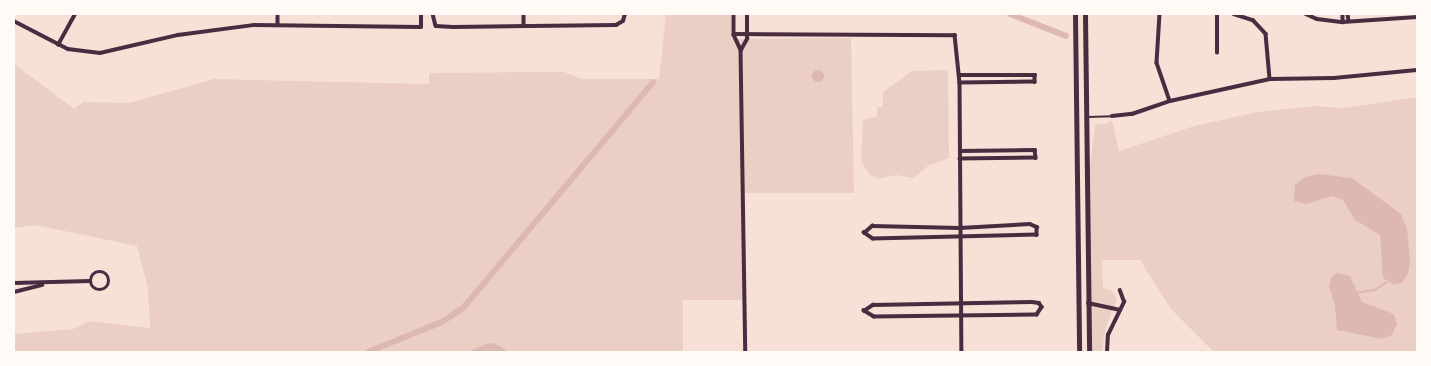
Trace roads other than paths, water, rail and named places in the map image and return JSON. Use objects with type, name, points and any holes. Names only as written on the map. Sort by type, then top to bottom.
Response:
[{"type":"main road","points":[[1085,15],[1089,352]]},
{"type":"main road","points":[[1075,16],[1079,352]]},
{"type":"street","points":[[58,45],[75,14]]},
{"type":"street","points":[[278,14],[278,24]]},
{"type":"street","points":[[14,21],[58,45],[84,52],[107,53],[198,32],[278,24],[421,28],[420,14]]},
{"type":"street","points":[[433,14],[434,24],[439,27],[616,25],[623,22],[625,14]]},
{"type":"street","points":[[524,14],[524,26]]},
{"type":"street","points":[[734,14],[734,34],[741,50],[746,352]]},
{"type":"street","points":[[741,50],[747,35],[747,14]]},
{"type":"street","points":[[1160,14],[1157,63],[1170,100]]},
{"type":"street","points":[[1217,14],[1217,52]]},
{"type":"street","points":[[1234,14],[1253,20],[1266,34],[1270,79]]},
{"type":"street","points":[[1306,14],[1317,19],[1343,22],[1417,18]]},
{"type":"street","points":[[1343,14],[1343,22]]},
{"type":"street","points":[[1348,14],[1348,21]]},
{"type":"street","points":[[734,34],[955,34],[960,83],[962,352]]},
{"type":"street","points":[[1112,116],[1132,114],[1170,100],[1270,79],[1334,78],[1417,70]]},
{"type":"street","points":[[959,75],[1035,75],[1035,82],[960,83]]},
{"type":"street","points":[[998,75],[998,83]]},
{"type":"street","points":[[960,151],[1036,150],[1036,158],[960,159]]},
{"type":"street","points":[[999,151],[999,159]]},
{"type":"street","points":[[1030,224],[1039,230],[1034,236],[910,236],[868,239],[864,233],[872,226],[910,228],[1001,227],[1030,224]]},
{"type":"street","points":[[1001,227],[1002,235]]},
{"type":"street","points":[[910,228],[910,236]]},
{"type":"street","points":[[100,272],[107,276],[109,283],[98,290],[90,281],[93,274],[100,272]]},
{"type":"street","points":[[14,283],[42,284],[90,281]]},
{"type":"street","points":[[14,292],[42,284]]},
{"type":"street","points":[[1107,352],[1108,335],[1124,302],[1120,291]]},
{"type":"street","points":[[1039,302],[1042,307],[1038,315],[1003,313],[874,317],[864,311],[874,305],[1002,305],[1039,302]]},
{"type":"street","points":[[1088,303],[1120,310]]},
{"type":"street","points":[[1002,305],[1003,313]]},
{"type":"street","points":[[911,306],[912,315]]},
{"type":"lane","points":[[1086,118],[1112,116]]},
{"type":"waterway","points":[[1010,14],[1066,36]]},
{"type":"waterway","points":[[368,352],[442,322],[463,308],[653,82]]},
{"type":"waterway","points":[[1355,293],[1375,290],[1387,282]]}]
